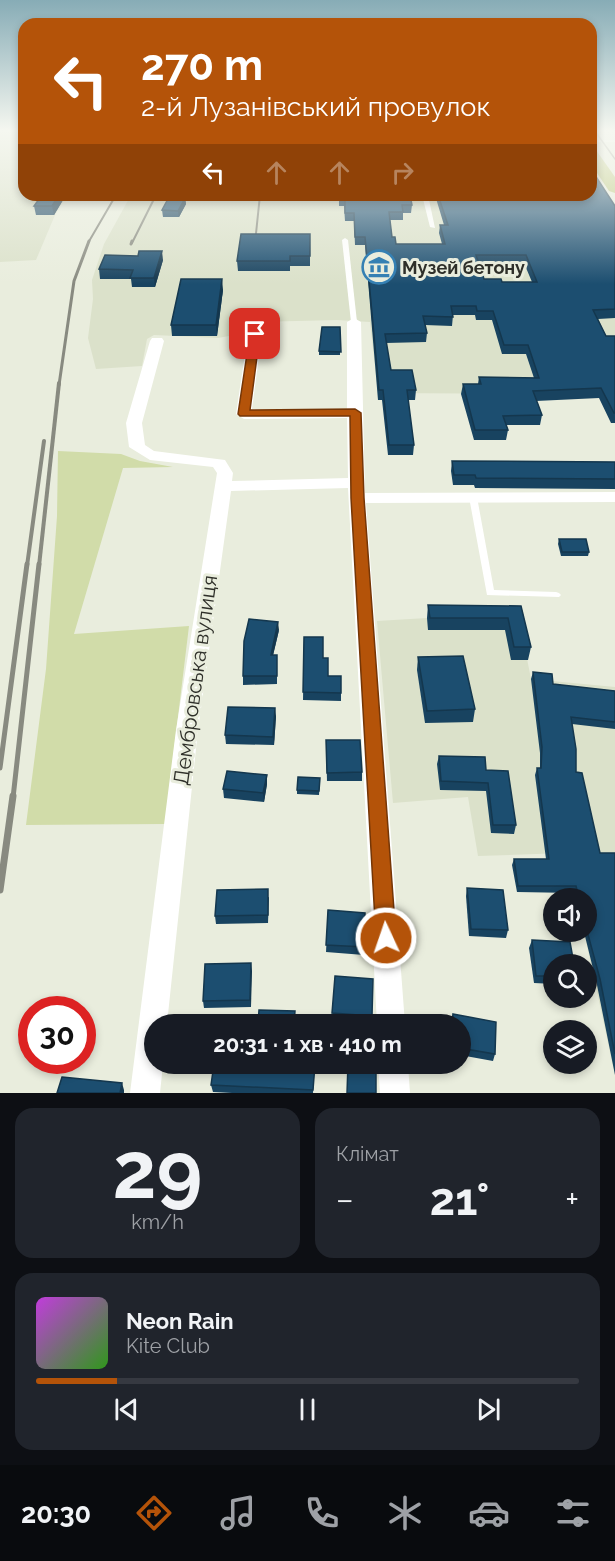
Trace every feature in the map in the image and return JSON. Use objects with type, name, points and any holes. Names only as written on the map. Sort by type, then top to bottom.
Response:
[{"type":"street","points":[[354,322],[357,490],[390,1014]]},
{"type":"street","points":[[255,334],[244,414],[355,413]]},
{"type":"street","name":"Дембровська вулиця","points":[[145,1093],[187,730],[225,473],[219,463],[150,455],[137,447],[134,423],[157,341]]},
{"type":"street","points":[[222,486],[357,490],[473,497],[615,497]]},
{"type":"street","points":[[394,1074],[395,1093]]},
{"type":"lane","points":[[426,201],[433,227]]},
{"type":"lane","points":[[345,240],[354,322]]},
{"type":"lane","points":[[473,497],[490,593],[556,596]]},
{"type":"shaded area","points":[[0,182],[18,182],[18,201],[63,201],[36,260],[0,262]]},
{"type":"shaded area","points":[[597,200],[615,215],[615,373],[540,394],[378,393],[370,322],[337,320],[256,322],[251,332],[218,338],[154,335],[147,339],[142,366],[96,369],[88,338],[93,299],[92,280],[104,244],[128,201]]},
{"type":"shaded area","points":[[427,618],[519,618],[531,679],[615,687],[615,1075],[597,992],[597,954],[589,954],[586,942],[597,942],[597,888],[573,888],[564,853],[478,856],[468,797],[393,803],[377,621]]},
{"type":"green space","points":[[58,451],[121,454],[140,461],[173,467],[123,468],[74,634],[189,626],[165,824],[26,825],[46,669],[57,516]]},
{"type":"building","points":[[597,182],[599,182],[615,206],[615,309],[593,310],[606,336],[615,336],[615,413],[601,388],[533,391],[542,415],[503,416],[508,430],[475,430],[463,384],[481,384],[479,377],[539,378],[528,345],[504,345],[493,311],[477,311],[476,306],[451,306],[453,317],[423,316],[427,333],[385,334],[391,370],[412,370],[416,390],[407,390],[414,445],[389,445],[383,390],[379,390],[365,237],[355,237],[354,213],[345,213],[345,201],[411,201],[412,205],[402,205],[403,212],[389,212],[392,237],[395,237],[396,244],[445,244],[440,225],[448,225],[440,201],[597,201]],"holes":[[[476,255],[526,255],[537,282],[502,282],[501,279],[484,279]]]},
{"type":"building","points":[[38,201],[55,201],[52,206],[34,206]]},
{"type":"building","points":[[167,201],[183,201],[178,211],[162,210]]},
{"type":"building","points":[[241,234],[310,234],[310,256],[290,256],[290,261],[237,261]]},
{"type":"building","points":[[139,251],[162,251],[154,278],[130,278],[133,270],[99,269],[105,255],[138,256]]},
{"type":"building","points":[[181,279],[222,279],[216,325],[171,325]]},
{"type":"building","points":[[322,327],[340,327],[341,352],[319,351]]},
{"type":"building","points":[[452,461],[615,462],[615,479],[476,478],[475,475],[454,475]]},
{"type":"building","points":[[559,539],[586,539],[589,552],[562,552]]},
{"type":"building","points":[[428,605],[521,606],[531,647],[514,647],[508,618],[430,618]]},
{"type":"building","points":[[249,619],[278,622],[271,655],[277,655],[277,676],[243,676],[244,641]]},
{"type":"building","points":[[304,637],[323,637],[323,658],[328,658],[328,676],[341,676],[341,693],[303,692]]},
{"type":"building","points":[[463,656],[475,709],[427,711],[418,657]]},
{"type":"building","points":[[533,672],[552,674],[553,684],[615,691],[615,722],[571,717],[576,749],[576,772],[582,773],[600,853],[615,853],[615,1054],[597,968],[597,954],[593,954],[590,942],[597,942],[597,888],[518,886],[514,859],[549,859],[537,768],[541,768],[542,747]]},
{"type":"building","points":[[228,707],[275,708],[273,737],[225,735]]},
{"type":"building","points":[[326,740],[360,740],[362,772],[327,773]]},
{"type":"building","points":[[439,756],[485,757],[486,770],[508,771],[516,825],[493,825],[488,783],[441,781]]},
{"type":"building","points":[[227,771],[267,775],[263,793],[223,789]]},
{"type":"building","points":[[298,777],[320,778],[319,791],[297,790]]},
{"type":"building","points":[[467,888],[503,890],[508,930],[471,929]]},
{"type":"building","points":[[268,889],[268,915],[215,916],[217,890]]},
{"type":"building","points":[[328,910],[365,913],[365,947],[326,945]]},
{"type":"building","points":[[532,940],[570,942],[572,954],[543,954],[543,976],[536,976]]},
{"type":"building","points":[[251,963],[250,1000],[203,1001],[205,964]]},
{"type":"building","points":[[335,976],[373,979],[372,1014],[332,1013]]},
{"type":"building","points":[[259,1010],[295,1011],[295,1014],[259,1014]]},
{"type":"building","points":[[471,1017],[496,1022],[495,1054],[471,1050]]},
{"type":"building","points":[[213,1074],[314,1074],[313,1090],[211,1085]]},
{"type":"building","points":[[348,1074],[376,1074],[376,1093],[347,1093]]},
{"type":"building","points":[[62,1077],[122,1083],[120,1093],[57,1093]]},
{"type":"railway","points":[[89,242],[112,201]]},
{"type":"railway","points":[[132,243],[153,201]]},
{"type":"railway","points":[[255,243],[259,201]]},
{"type":"railway","points":[[254,251],[255,241]]},
{"type":"railway","points":[[59,385],[74,281],[89,242]]},
{"type":"railway","points":[[39,566],[59,383]]},
{"type":"railway","points":[[27,566],[44,441]]},
{"type":"railway","points":[[0,768],[27,564]]},
{"type":"railway","points":[[13,798],[39,564]]},
{"type":"railway","points":[[0,890],[13,796]]},
{"type":"place","name":"Музей бетону","points":[[379,267]]},
{"type":"route","points":[[255,334],[244,414],[355,413],[357,498],[386,938]]}]
